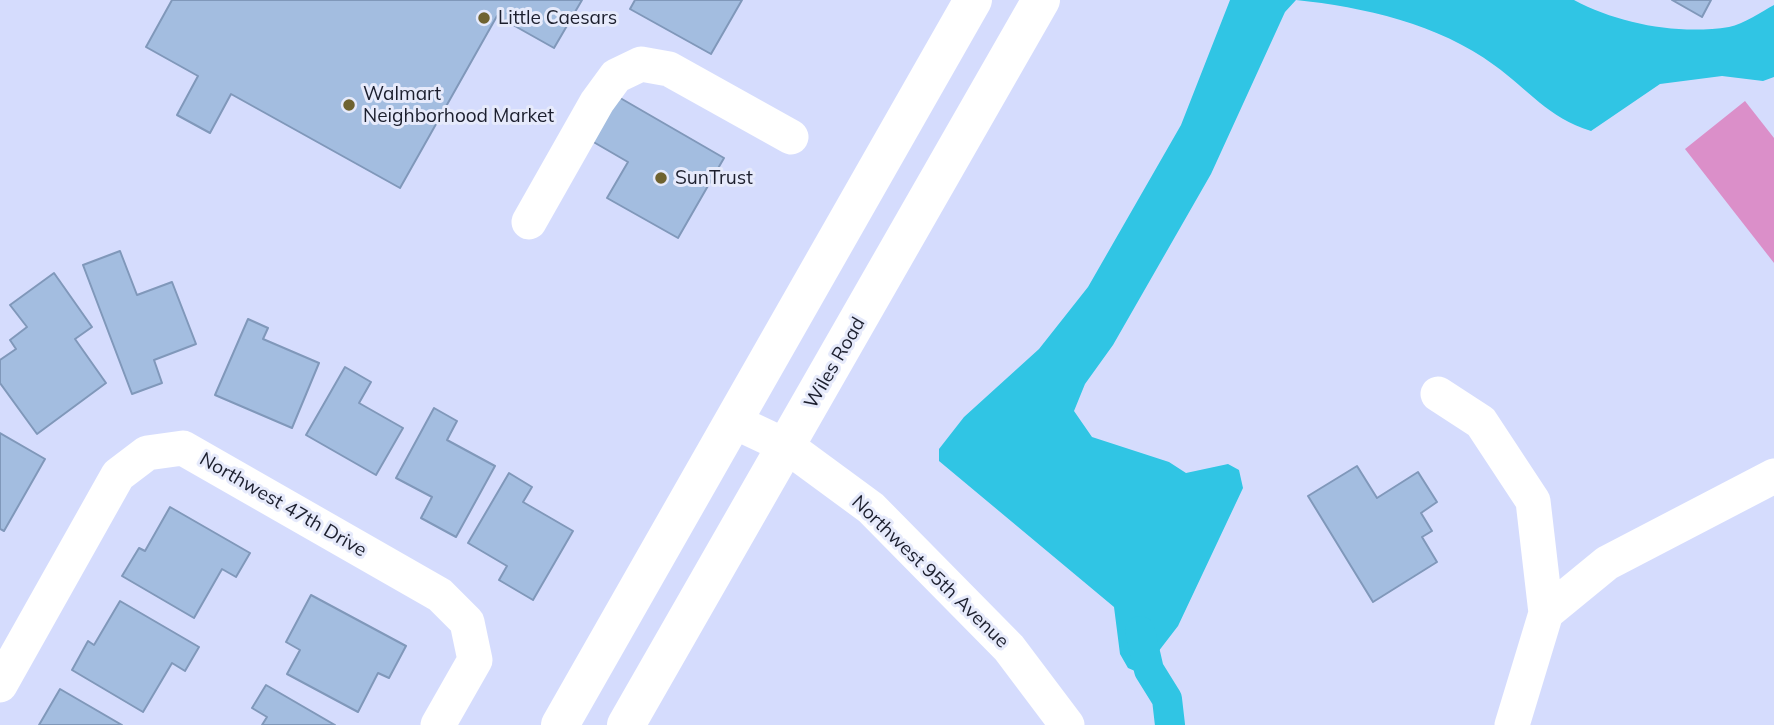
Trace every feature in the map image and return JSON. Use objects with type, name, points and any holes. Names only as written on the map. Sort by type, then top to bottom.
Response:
[{"type":"main road","points":[[560,725],[973,0]]},
{"type":"main road","name":"Wiles Road","points":[[626,725],[788,447],[1041,0]]},
{"type":"street","points":[[529,222],[597,102],[616,76],[641,64],[668,69],[791,137]]},
{"type":"street","points":[[1438,394],[1481,422],[1533,501],[1546,613],[1512,725]]},
{"type":"street","name":"Northwest 95th Avenue","points":[[735,422],[788,447],[871,508],[1009,648],[1067,725]]},
{"type":"street","name":"Northwest 47th Drive","points":[[0,685],[118,475],[147,453],[183,448],[440,595],[467,622],[475,660],[438,725]]},
{"type":"street","points":[[1546,613],[1607,563],[1774,475]]},
{"type":"shaded area","points":[[1745,101],[1774,138],[1774,263],[1685,149]]},
{"type":"water","points":[[1230,0],[1296,0],[1285,12],[1211,174],[1113,345],[1085,384],[1074,411],[1092,437],[1169,462],[1186,473],[1228,464],[1239,470],[1243,488],[1178,626],[1158,652],[1149,670],[1142,674],[1128,668],[1120,654],[1114,607],[939,461],[939,449],[964,417],[1039,349],[1088,287],[1181,125]]},
{"type":"water","points":[[1296,0],[1574,0],[1629,21],[1690,30],[1729,27],[1774,5],[1774,77],[1763,81],[1722,76],[1660,84],[1591,131],[1550,111],[1494,65],[1472,51],[1425,28],[1347,7]]},
{"type":"building","name":"Walmart Neighborhood Market","points":[[172,0],[582,0],[554,48],[497,16],[400,188],[231,94],[210,133],[177,115],[198,76],[146,47]]},
{"type":"building","points":[[635,0],[742,0],[711,54],[630,9]]},
{"type":"building","points":[[1672,0],[1711,0],[1702,17]]},
{"type":"building","points":[[615,95],[724,158],[678,238],[607,198],[628,162],[590,140]]},
{"type":"building","points":[[120,251],[137,295],[172,282],[196,344],[154,360],[162,383],[132,394],[83,265]]},
{"type":"building","points":[[54,273],[92,327],[75,339],[106,383],[37,434],[0,383],[0,360],[16,349],[10,340],[27,327],[10,305]]},
{"type":"building","points":[[248,319],[268,328],[263,339],[319,363],[292,428],[215,395]]},
{"type":"building","points":[[345,367],[371,382],[359,403],[403,428],[376,475],[306,435]]},
{"type":"building","points":[[434,408],[457,421],[447,440],[495,466],[456,537],[421,518],[432,497],[396,478]]},
{"type":"building","points":[[0,433],[45,459],[4,531],[0,529]]},
{"type":"building","points":[[1357,466],[1377,498],[1418,472],[1437,502],[1421,513],[1432,531],[1422,537],[1437,562],[1373,602],[1308,496]]},
{"type":"building","points":[[509,473],[532,487],[523,502],[573,531],[533,600],[499,580],[507,566],[468,543]]},
{"type":"building","points":[[170,507],[250,553],[236,577],[222,569],[194,618],[122,576],[139,548],[145,551]]},
{"type":"building","points":[[311,595],[406,646],[389,678],[378,673],[358,712],[287,674],[300,650],[286,642]]},
{"type":"building","points":[[120,601],[199,647],[185,671],[172,663],[143,712],[72,670],[88,641],[94,645]]},
{"type":"building","points":[[266,685],[335,725],[262,725],[267,717],[252,708]]},
{"type":"building","points":[[60,689],[122,725],[39,725]]},
{"type":"waterway","points":[[1140,631],[1149,670],[1167,699],[1170,725]]},
{"type":"place","name":"Little Caesars","points":[[484,18]]},
{"type":"place","name":"Walmart Neighborhood Market","points":[[349,105]]},
{"type":"place","name":"SunTrust","points":[[661,178]]}]
